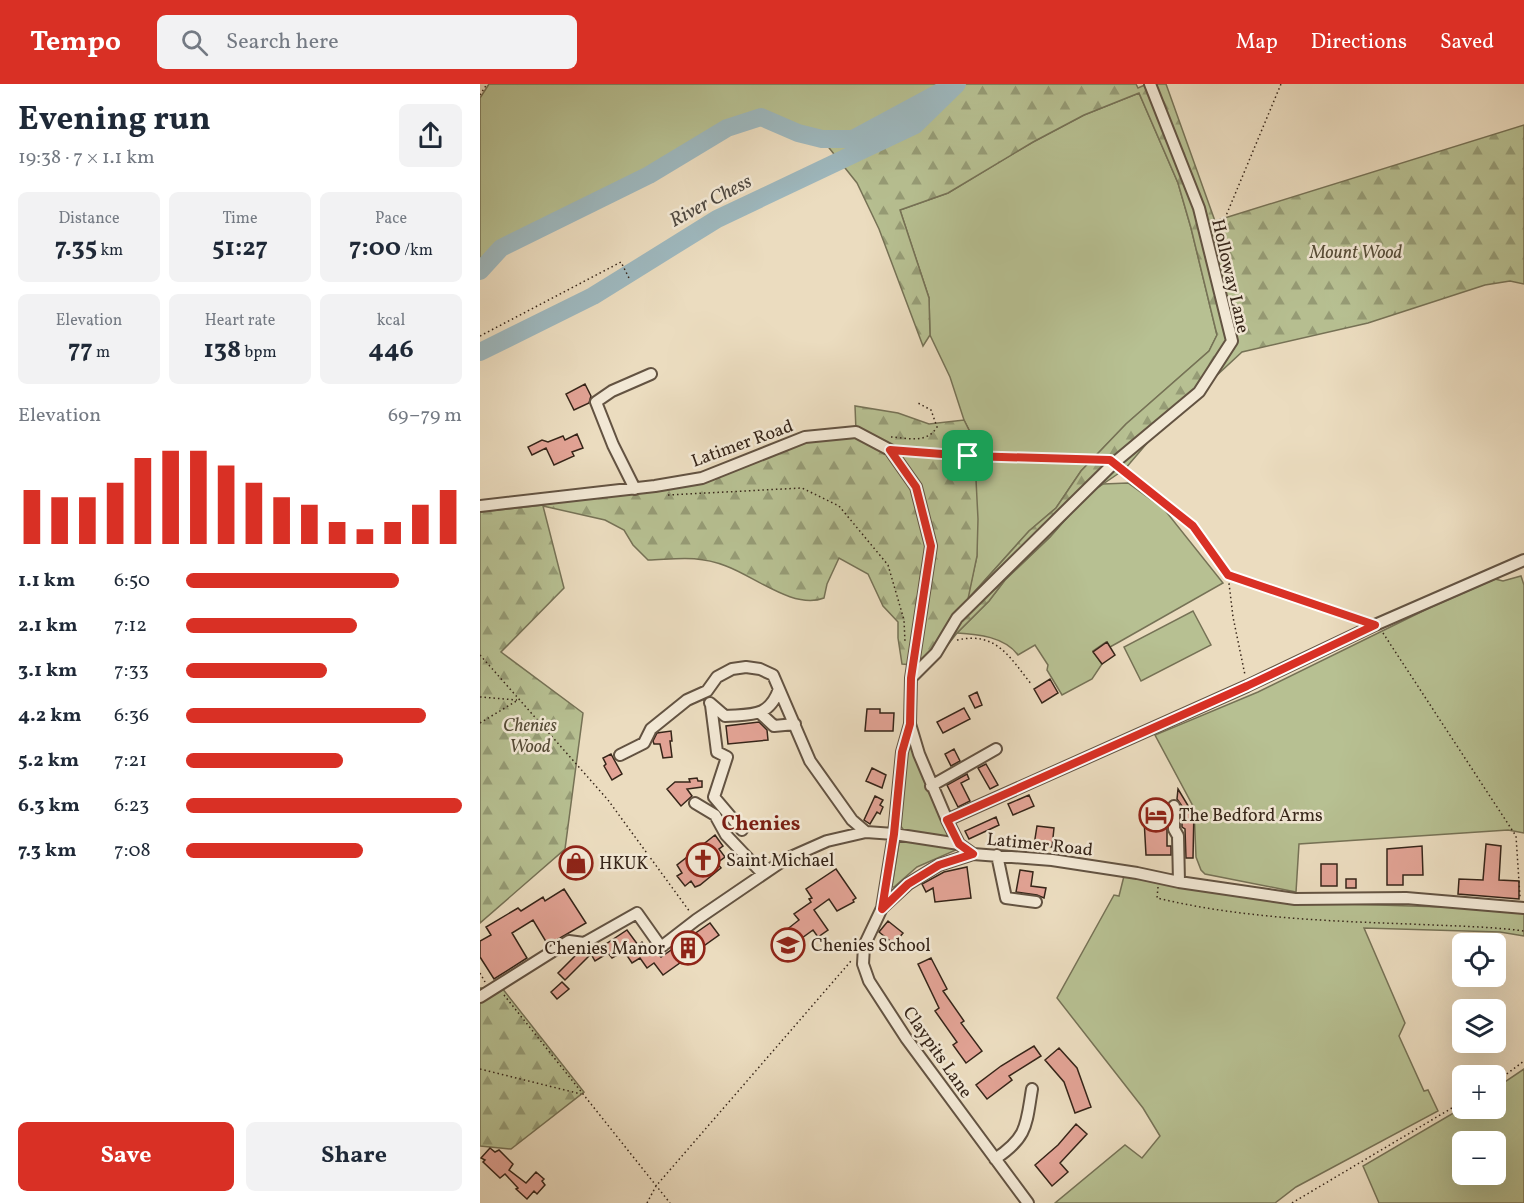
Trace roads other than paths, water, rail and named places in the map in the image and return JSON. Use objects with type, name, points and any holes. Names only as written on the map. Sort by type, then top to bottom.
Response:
[{"type":"street","name":"Holloway Lane","points":[[911,678],[936,653],[957,618],[1114,462],[1199,392],[1232,341],[1199,208],[1150,84]]},
{"type":"street","points":[[635,489],[613,445],[596,402],[612,391],[651,374]]},
{"type":"street","name":"Latimer Road","points":[[480,506],[635,489],[702,478],[805,437],[856,432],[890,450],[916,487],[931,546],[911,678],[910,724],[931,786],[959,844],[973,854],[1052,860],[1295,899],[1406,898],[1521,908]]},
{"type":"street","points":[[947,820],[1247,686],[1375,625],[1524,560]]},
{"type":"street","points":[[620,755],[644,743],[651,729],[687,700],[707,691],[717,677],[732,669],[746,667],[760,669],[773,675],[810,760],[852,820],[866,832]]},
{"type":"street","points":[[711,705],[725,716],[760,714],[774,702],[779,689]]},
{"type":"street","points":[[707,691],[717,752],[727,757],[714,797],[742,830]]},
{"type":"street","points":[[760,714],[774,726],[795,724]]},
{"type":"street","points":[[882,909],[894,834],[902,752],[910,724]]},
{"type":"street","points":[[931,786],[996,749]]},
{"type":"street","points":[[695,803],[715,816],[726,835],[763,874]]},
{"type":"street","points":[[1173,806],[1174,830],[1178,836],[1179,882]]},
{"type":"street","points":[[480,997],[569,941],[584,943],[637,913],[661,947],[763,874],[784,861],[827,841],[866,832],[959,844]]},
{"type":"street","points":[[882,909],[908,884],[939,865],[973,854]]},
{"type":"street","points":[[997,855],[1006,898],[1036,902]]},
{"type":"street","name":"Claypits Lane","points":[[882,909],[864,946],[863,964],[869,981],[906,1038],[1028,1203]]},
{"type":"street","points":[[995,1159],[1013,1147],[1025,1127],[1032,1089]]},
{"type":"waterway","name":"River Chess","points":[[480,352],[593,296],[717,219],[915,125],[957,84]]},
{"type":"waterway","points":[[480,271],[501,248],[649,175],[727,128],[761,117],[798,133],[822,139],[853,139],[942,91]]},
{"type":"place","name":"The Bedford Arms","points":[[1156,815]]},
{"type":"place","name":"Saint Michael","points":[[703,860]]},
{"type":"place","name":"HKUK","points":[[576,863]]},
{"type":"place","name":"Chenies School","points":[[788,945]]},
{"type":"place","name":"Chenies Manor","points":[[688,948]]},
{"type":"district","name":"Chenies","points":[[761,823]]},
{"type":"park label","name":"Mount Wood","points":[[1356,252]]},
{"type":"park label","name":"Chenies Wood","points":[[530,735]]}]
